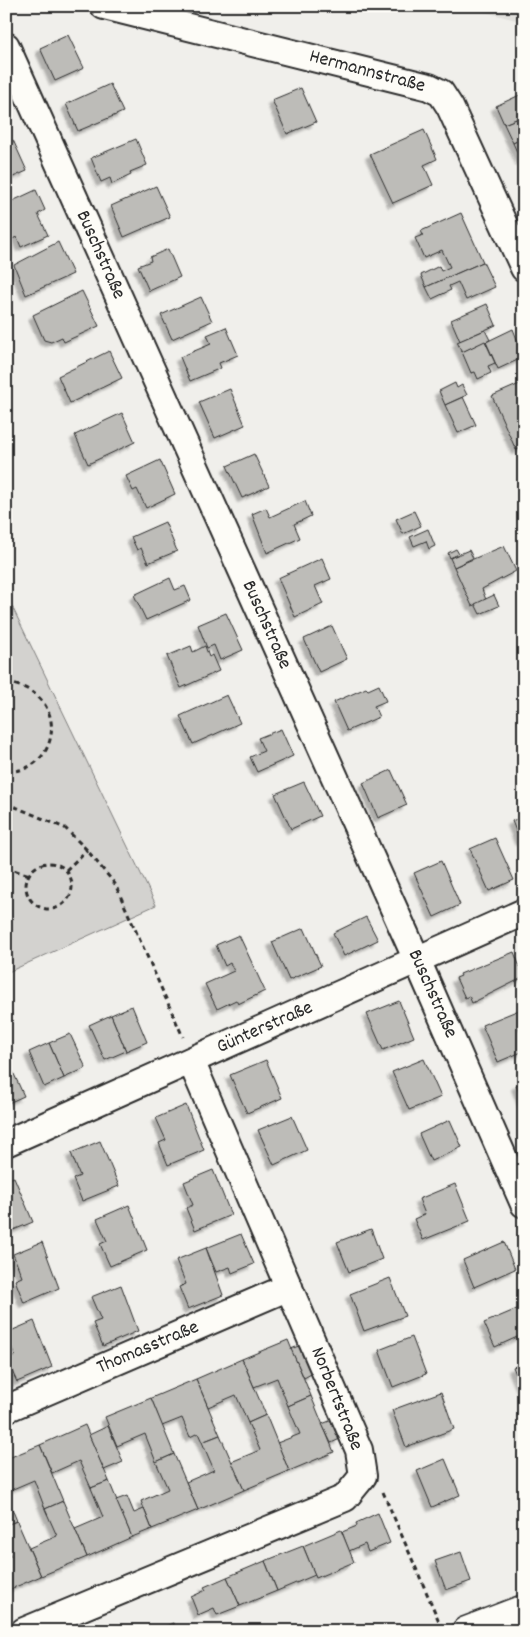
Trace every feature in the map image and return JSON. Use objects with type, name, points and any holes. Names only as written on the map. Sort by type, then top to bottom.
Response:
[{"type":"street","name":"Hermannstraße","points":[[104,6],[429,87],[441,94],[450,107],[521,254]]},
{"type":"street","name":"Buschstraße","points":[[6,46],[417,960],[524,1204]]},
{"type":"street","name":"Günterstraße","points":[[6,1143],[524,912]]},
{"type":"street","name":"Norbertstraße","points":[[24,1631],[345,1498],[363,1476],[359,1450],[191,1062]]},
{"type":"street","name":"Thomasstraße","points":[[6,1409],[289,1287]]},
{"type":"street","points":[[466,1631],[524,1609]]},
{"type":"path","points":[[6,683],[20,685],[34,691],[44,701],[50,713],[52,726],[48,745],[37,761],[25,768],[6,771]]},
{"type":"path","points":[[6,803],[64,828],[88,850],[115,884],[183,1036],[191,1062]]},
{"type":"path","points":[[66,870],[88,850]]},
{"type":"path","points":[[44,864],[60,866],[66,870],[72,884],[72,891],[64,904],[51,909],[37,905],[31,900],[27,886],[30,875],[38,867],[44,864]]},
{"type":"path","points":[[6,868],[30,875]]},
{"type":"path","points":[[363,1476],[382,1490],[443,1631]]},
{"type":"shaded area","points":[[461,6],[524,6],[524,22]]},
{"type":"shaded area","points":[[6,594],[156,905],[6,973]]},
{"type":"building","points":[[68,35],[84,68],[55,81],[40,48]]},
{"type":"building","points":[[110,84],[123,112],[78,131],[66,104]]},
{"type":"building","points":[[301,88],[316,122],[287,134],[272,100]]},
{"type":"building","points":[[524,93],[524,116],[504,124],[496,106]]},
{"type":"building","points":[[524,116],[524,138],[513,143],[504,124]]},
{"type":"building","points":[[424,130],[437,159],[424,165],[433,185],[393,203],[370,154]]},
{"type":"building","points":[[524,138],[524,160],[521,161],[513,143]]},
{"type":"building","points":[[136,139],[147,165],[130,172],[131,175],[112,184],[110,178],[101,182],[91,158]]},
{"type":"building","points":[[13,140],[27,171],[6,180],[6,143]]},
{"type":"building","points":[[156,186],[170,217],[124,237],[111,206]]},
{"type":"building","points":[[36,190],[45,210],[38,214],[48,235],[21,247],[17,237],[7,241],[6,239],[6,204]]},
{"type":"building","points":[[461,213],[483,262],[426,287],[421,275],[439,266],[441,271],[450,267],[442,250],[424,258],[415,238],[423,235],[421,231]]},
{"type":"building","points":[[58,242],[73,274],[26,295],[14,265]]},
{"type":"building","points":[[168,249],[180,277],[149,291],[138,266],[151,261],[150,257]]},
{"type":"building","points":[[483,262],[495,287],[466,300],[458,282],[449,286],[451,290],[432,299],[426,287]]},
{"type":"building","points":[[82,291],[99,326],[64,342],[62,337],[51,342],[44,340],[33,315]]},
{"type":"building","points":[[201,297],[212,321],[172,339],[161,315]]},
{"type":"building","points":[[487,304],[496,325],[460,341],[451,320]]},
{"type":"building","points":[[226,327],[238,355],[219,363],[221,368],[190,381],[180,357],[211,344],[207,335]]},
{"type":"building","points":[[513,329],[524,357],[498,369],[486,342]]},
{"type":"building","points":[[485,330],[490,340],[462,352],[457,342]]},
{"type":"building","points":[[485,341],[495,363],[488,366],[491,373],[478,379],[475,372],[471,373],[462,352]]},
{"type":"building","points":[[109,351],[122,378],[70,403],[58,376]]},
{"type":"building","points":[[524,382],[524,447],[516,450],[492,396]]},
{"type":"building","points":[[455,383],[457,388],[462,385],[467,395],[445,405],[439,391]]},
{"type":"building","points":[[230,389],[245,425],[215,438],[199,402]]},
{"type":"building","points":[[463,397],[476,425],[458,433],[445,405]]},
{"type":"building","points":[[122,413],[135,442],[88,464],[75,435]]},
{"type":"building","points":[[254,454],[269,486],[242,498],[227,466]]},
{"type":"building","points":[[160,460],[175,494],[146,508],[137,489],[133,491],[126,476]]},
{"type":"building","points":[[305,501],[311,516],[294,524],[300,538],[267,553],[252,514],[266,508],[270,517]]},
{"type":"building","points":[[414,511],[421,526],[403,534],[396,519]]},
{"type":"building","points":[[165,522],[177,551],[148,563],[141,548],[137,550],[131,537]]},
{"type":"building","points":[[428,529],[435,546],[429,549],[426,541],[414,546],[410,537]]},
{"type":"building","points":[[504,546],[516,571],[482,589],[486,600],[472,606],[454,567]]},
{"type":"building","points":[[456,549],[459,554],[450,558],[448,553]]},
{"type":"building","points":[[469,550],[473,558],[454,567],[450,558]]},
{"type":"building","points":[[322,558],[331,579],[315,586],[323,604],[295,617],[278,578]]},
{"type":"building","points":[[170,578],[175,590],[185,586],[191,600],[146,620],[134,595]]},
{"type":"building","points":[[494,595],[499,606],[480,614],[475,604]]},
{"type":"building","points":[[226,613],[243,650],[220,660],[214,645],[207,648],[198,625]]},
{"type":"building","points":[[332,626],[347,659],[319,672],[304,639]]},
{"type":"building","points":[[191,646],[193,652],[205,646],[209,657],[212,655],[219,671],[181,688],[167,656]]},
{"type":"building","points":[[379,685],[386,701],[374,706],[379,717],[347,731],[334,702],[366,688],[368,690]]},
{"type":"building","points":[[227,695],[240,723],[193,744],[180,716]]},
{"type":"building","points":[[281,729],[293,756],[257,772],[250,757],[264,751],[258,738]]},
{"type":"building","points":[[391,770],[407,805],[378,818],[363,783]]},
{"type":"building","points":[[304,782],[320,816],[291,829],[275,794]]},
{"type":"building","points":[[524,816],[524,840],[520,841],[512,821]]},
{"type":"building","points":[[495,838],[514,880],[489,891],[470,849]]},
{"type":"building","points":[[441,861],[460,905],[434,917],[414,873]]},
{"type":"building","points":[[366,917],[378,940],[344,956],[333,933]]},
{"type":"building","points":[[304,928],[321,966],[289,980],[272,942]]},
{"type":"building","points":[[239,935],[265,991],[238,1004],[236,1000],[217,1009],[205,984],[234,971],[230,963],[225,966],[216,945]]},
{"type":"building","points":[[514,952],[524,977],[472,1003],[469,996],[465,998],[456,978],[461,976],[460,974]]},
{"type":"building","points":[[399,1001],[414,1037],[383,1050],[367,1014]]},
{"type":"building","points":[[132,1006],[147,1042],[126,1051],[111,1015]]},
{"type":"building","points":[[524,1008],[524,1026],[519,1028],[524,1041],[524,1051],[498,1062],[482,1025]]},
{"type":"building","points":[[111,1015],[126,1051],[105,1060],[89,1025]]},
{"type":"building","points":[[70,1034],[86,1068],[64,1078],[49,1043]]},
{"type":"building","points":[[49,1043],[64,1078],[44,1087],[29,1052]]},
{"type":"building","points":[[424,1059],[441,1097],[409,1110],[392,1072]]},
{"type":"building","points":[[266,1060],[282,1098],[247,1113],[230,1075]]},
{"type":"building","points":[[8,1061],[24,1096],[6,1104],[6,1062]]},
{"type":"building","points":[[524,1082],[524,1103],[523,1103],[516,1085]]},
{"type":"building","points":[[186,1105],[204,1150],[168,1165],[159,1143],[166,1140],[156,1118]]},
{"type":"building","points":[[292,1116],[307,1150],[274,1165],[258,1130]]},
{"type":"building","points":[[450,1120],[462,1147],[431,1161],[419,1134]]},
{"type":"building","points":[[100,1141],[119,1186],[82,1201],[73,1179],[80,1176],[71,1153]]},
{"type":"building","points":[[213,1170],[231,1215],[195,1230],[186,1208],[193,1205],[184,1182]]},
{"type":"building","points":[[14,1177],[33,1222],[6,1233],[6,1180]]},
{"type":"building","points":[[455,1184],[470,1221],[423,1240],[414,1219],[425,1214],[419,1199]]},
{"type":"building","points":[[129,1205],[147,1250],[110,1266],[100,1244],[107,1241],[97,1219]]},
{"type":"building","points":[[371,1229],[382,1259],[349,1272],[337,1242]]},
{"type":"building","points":[[241,1234],[254,1264],[232,1273],[230,1267],[216,1272],[206,1248]]},
{"type":"building","points":[[42,1242],[59,1288],[24,1303],[15,1280],[22,1277],[13,1254]]},
{"type":"building","points":[[504,1242],[515,1269],[474,1287],[463,1260]]},
{"type":"building","points":[[206,1248],[223,1295],[188,1309],[179,1287],[186,1284],[176,1260]]},
{"type":"building","points":[[390,1278],[405,1316],[364,1331],[350,1294]]},
{"type":"building","points":[[121,1285],[138,1331],[103,1346],[93,1323],[101,1320],[91,1297]]},
{"type":"building","points":[[524,1306],[524,1334],[495,1347],[484,1323]]},
{"type":"building","points":[[34,1321],[52,1367],[17,1382],[7,1360],[15,1356],[6,1333]]},
{"type":"building","points":[[412,1337],[426,1374],[393,1387],[379,1350]]},
{"type":"building","points":[[288,1340],[311,1396],[288,1406],[277,1378],[254,1387],[242,1359]]},
{"type":"building","points":[[301,1345],[313,1373],[304,1378],[291,1349]]},
{"type":"building","points":[[242,1359],[266,1415],[248,1423],[236,1395],[208,1407],[196,1379]]},
{"type":"building","points":[[524,1363],[524,1393],[513,1367]]},
{"type":"building","points":[[196,1379],[220,1435],[202,1442],[198,1433],[190,1437],[182,1418],[162,1426],[151,1398]]},
{"type":"building","points":[[441,1392],[454,1429],[406,1447],[392,1410]]},
{"type":"building","points":[[311,1396],[334,1452],[289,1471],[277,1443],[300,1434],[288,1406]]},
{"type":"building","points":[[151,1398],[174,1454],[156,1462],[145,1434],[117,1446],[105,1417]]},
{"type":"building","points":[[266,1415],[289,1471],[244,1490],[231,1462],[260,1450],[248,1423]]},
{"type":"building","points":[[332,1420],[340,1439],[331,1443],[322,1424]]},
{"type":"building","points":[[85,1425],[109,1481],[91,1488],[79,1461],[52,1473],[40,1445]]},
{"type":"building","points":[[108,1426],[123,1462],[104,1470],[89,1435]]},
{"type":"building","points":[[220,1435],[244,1490],[198,1510],[186,1482],[214,1470],[202,1442]]},
{"type":"building","points":[[40,1445],[63,1501],[45,1509],[34,1480],[6,1492],[6,1459]]},
{"type":"building","points":[[174,1454],[198,1510],[152,1529],[141,1501],[168,1489],[156,1462]]},
{"type":"building","points":[[445,1459],[460,1495],[432,1507],[417,1471]]},
{"type":"building","points":[[109,1481],[132,1537],[87,1557],[75,1529],[103,1517],[91,1488]]},
{"type":"building","points":[[6,1494],[17,1521],[6,1525]]},
{"type":"building","points":[[127,1496],[134,1513],[144,1509],[152,1529],[132,1537],[116,1500]]},
{"type":"building","points":[[63,1501],[87,1557],[41,1576],[29,1548],[57,1536],[45,1509]]},
{"type":"building","points":[[378,1513],[390,1543],[368,1552],[365,1544],[349,1551],[342,1532],[357,1526],[356,1523]]},
{"type":"building","points":[[17,1521],[41,1576],[6,1591],[6,1558],[11,1556],[6,1544],[6,1525]]},
{"type":"building","points":[[341,1530],[354,1562],[316,1578],[303,1546]]},
{"type":"building","points":[[303,1546],[315,1575],[277,1591],[265,1561]]},
{"type":"building","points":[[461,1552],[471,1581],[446,1590],[435,1561]]},
{"type":"building","points":[[265,1561],[277,1591],[240,1606],[227,1577]]},
{"type":"building","points":[[227,1577],[240,1606],[217,1615],[214,1608],[198,1615],[191,1597],[206,1590],[204,1587]]},
{"type":"building","points":[[173,1623],[177,1631],[154,1631]]}]
